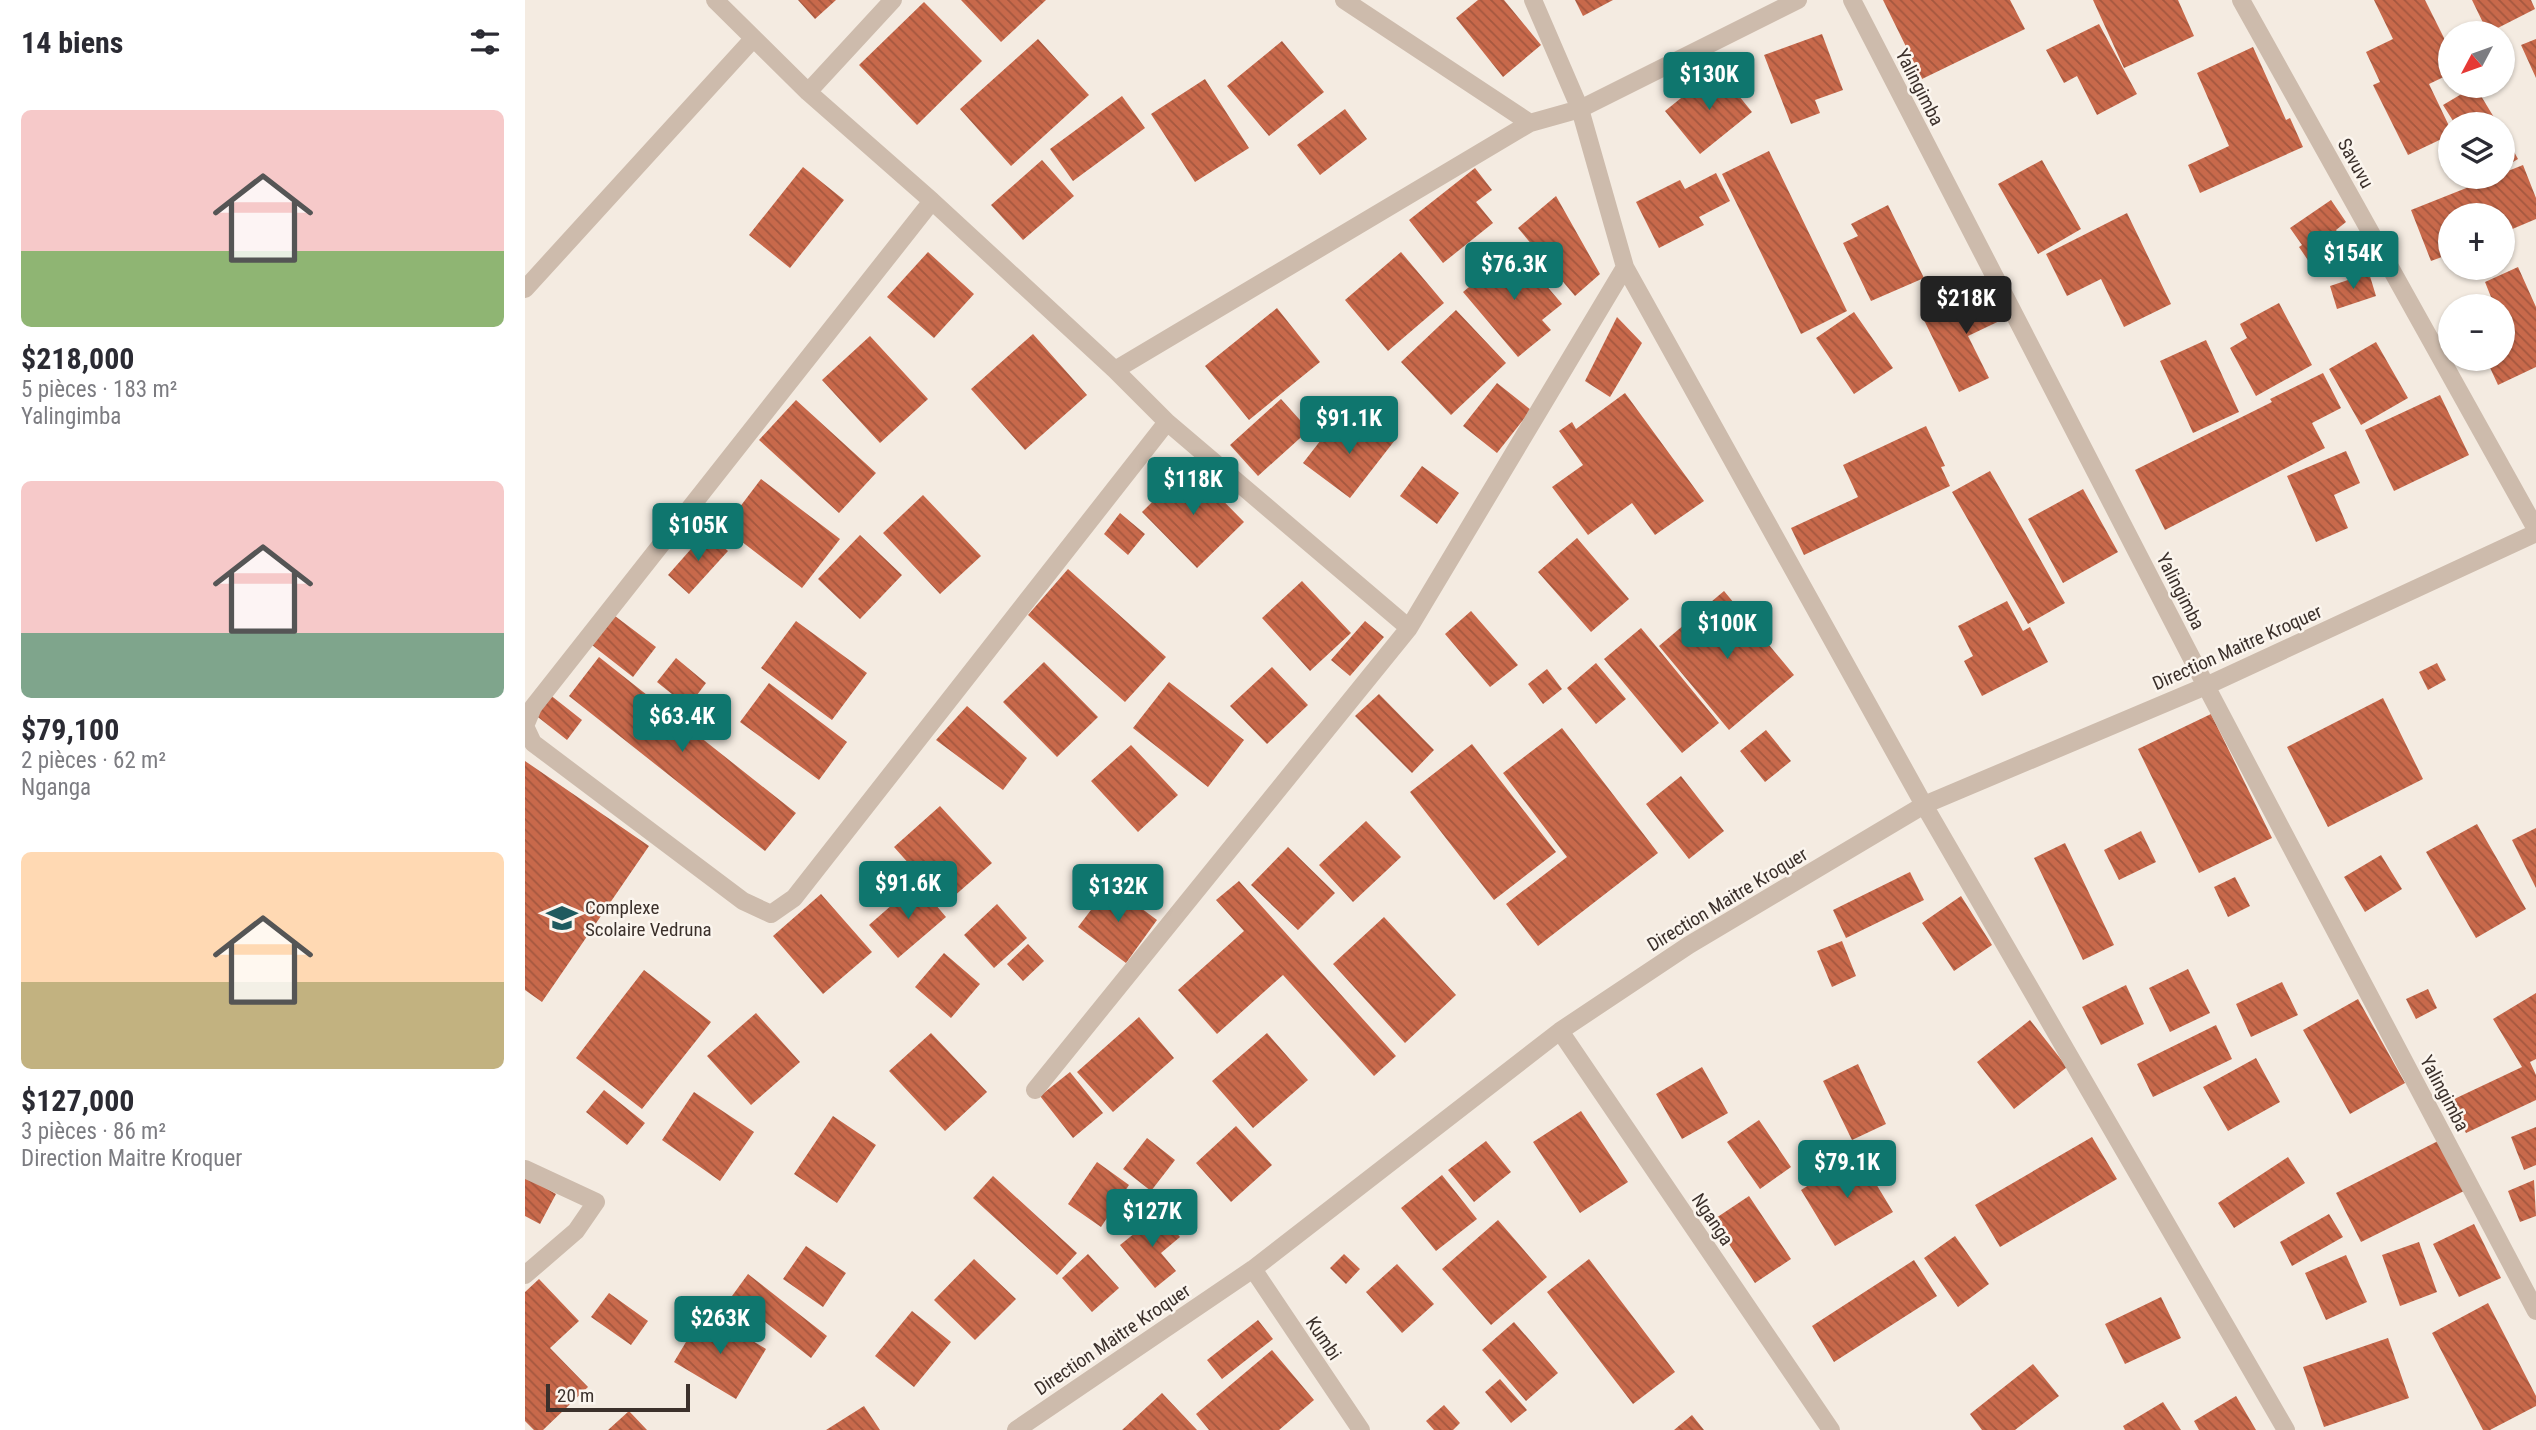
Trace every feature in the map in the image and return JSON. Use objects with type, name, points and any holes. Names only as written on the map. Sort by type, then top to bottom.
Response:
[{"type":"street","points":[[715,0],[808,92],[932,201],[1115,370],[1167,422],[1409,628]]},
{"type":"street","points":[[808,92],[893,0]]},
{"type":"street","points":[[1344,0],[1530,123]]},
{"type":"street","points":[[1534,0],[1580,109],[1625,267],[1924,805],[2286,1430]]},
{"type":"street","points":[[1115,370],[1530,123],[1580,109],[1798,0]]},
{"type":"street","name":"Yalingimba","points":[[1852,0],[2206,686],[2536,1311]]},
{"type":"street","name":"Savuvu","points":[[2241,0],[2536,531]]},
{"type":"street","points":[[525,289],[754,39]]},
{"type":"street","points":[[932,201],[542,696],[525,726],[533,743],[743,901],[771,914],[794,898],[1167,422]]},
{"type":"street","points":[[1035,1090],[1409,628],[1625,267]]},
{"type":"street","name":"Direction Maitre Kroquer","points":[[1016,1430],[1252,1269],[1559,1031],[1689,944],[1924,805],[2206,686],[2536,531]]},
{"type":"street","name":"Nganga","points":[[1559,1031],[1831,1430]]},
{"type":"street","points":[[525,1169],[596,1202],[576,1231],[525,1275]]},
{"type":"street","name":"Kumbi","points":[[1252,1269],[1361,1430]]},
{"type":"building","points":[[798,0],[836,0],[815,19]]},
{"type":"building","points":[[961,0],[1046,0],[1001,42]]},
{"type":"building","points":[[1478,0],[1504,0],[1541,45],[1503,77],[1456,18]]},
{"type":"building","points":[[1575,0],[1613,0],[1583,16]]},
{"type":"building","points":[[1883,0],[2010,0],[2025,29],[1922,79]]},
{"type":"building","points":[[2093,0],[2178,0],[2194,36],[2124,68]]},
{"type":"building","points":[[2374,0],[2425,0],[2438,26],[2438,80],[2429,84],[2442,112],[2438,112],[2438,141],[2408,155],[2373,85],[2380,82],[2366,52],[2393,39]]},
{"type":"building","points":[[2472,0],[2531,0],[2535,9],[2512,21],[2482,21]]},
{"type":"building","points":[[924,2],[982,61],[917,125],[859,65]]},
{"type":"building","points":[[2099,24],[2137,94],[2097,115],[2077,76],[2064,83],[2046,50]]},
{"type":"building","points":[[1822,34],[1843,90],[1815,100],[1820,113],[1791,124],[1764,55]]},
{"type":"building","points":[[1038,39],[1089,95],[1011,166],[960,109]]},
{"type":"building","points":[[2536,39],[2536,78],[2521,45]]},
{"type":"building","points":[[1282,41],[1324,92],[1269,136],[1227,86]]},
{"type":"building","points":[[2253,47],[2286,120],[2290,118],[2303,147],[2200,193],[2188,165],[2229,146],[2197,73]]},
{"type":"building","points":[[1717,69],[1752,112],[1700,154],[1665,111]]},
{"type":"building","points":[[1205,79],[1249,148],[1195,182],[1151,114]]},
{"type":"building","points":[[1122,96],[1145,128],[1073,181],[1050,149]]},
{"type":"building","points":[[2455,98],[2482,98],[2491,112],[2447,112],[2443,105]]},
{"type":"building","points":[[1345,109],[1367,139],[1320,175],[1297,145]]},
{"type":"building","points":[[1769,151],[1847,311],[1801,334],[1722,174]]},
{"type":"building","points":[[1042,160],[1074,196],[1023,240],[991,205]]},
{"type":"building","points":[[2042,160],[2081,229],[2038,254],[1998,184]]},
{"type":"building","points":[[2523,165],[2536,198],[2536,219],[2515,228],[2515,203],[2438,203],[2438,258],[2431,261],[2411,210],[2464,189],[2515,189],[2515,168]]},
{"type":"building","points":[[803,167],[844,200],[790,268],[749,235]]},
{"type":"building","points":[[1475,168],[1492,190],[1476,202],[1493,223],[1443,263],[1409,220]]},
{"type":"building","points":[[1716,173],[1730,201],[1699,217],[1704,225],[1659,248],[1636,202],[1680,180],[1685,189]]},
{"type":"building","points":[[1556,196],[1600,274],[1575,296],[1518,228]]},
{"type":"building","points":[[2331,200],[2346,222],[2336,230],[2352,252],[2318,275],[2290,228]]},
{"type":"building","points":[[1888,205],[1924,278],[1871,301],[1843,243],[1858,236],[1851,224]]},
{"type":"building","points":[[2127,213],[2171,304],[2124,327],[2101,279],[2067,296],[2046,254]]},
{"type":"building","points":[[1515,249],[1562,304],[1542,320],[1551,330],[1518,357],[1463,292]]},
{"type":"building","points":[[928,252],[974,294],[934,338],[887,297]]},
{"type":"building","points":[[1401,252],[1444,303],[1388,351],[1345,300]]},
{"type":"building","points":[[2518,267],[2536,307],[2536,367],[2498,385],[2492,371],[2515,371],[2515,294],[2490,294],[2485,282],[2515,280],[2515,268]]},
{"type":"building","points":[[2369,273],[2376,296],[2337,309],[2330,286]]},
{"type":"building","points":[[1999,288],[2012,315],[1968,336],[1989,378],[1959,392],[1924,320],[1955,305],[1956,309]]},
{"type":"building","points":[[2279,303],[2312,365],[2256,396],[2230,348],[2247,338],[2240,324]]},
{"type":"building","points":[[1277,308],[1320,362],[1249,420],[1205,366]]},
{"type":"building","points":[[1456,310],[1506,363],[1451,415],[1401,362]]},
{"type":"building","points":[[1854,312],[1893,368],[1854,394],[1816,338]]},
{"type":"building","points":[[1617,317],[1642,343],[1610,397],[1585,381]]},
{"type":"building","points":[[1033,334],[1087,395],[1025,450],[971,389]]},
{"type":"building","points":[[870,336],[928,399],[880,443],[822,380]]},
{"type":"building","points":[[2206,340],[2239,412],[2193,433],[2160,361]]},
{"type":"building","points":[[2376,342],[2408,398],[2361,425],[2329,369]]},
{"type":"building","points":[[2323,373],[2341,408],[2312,423],[2325,448],[2165,530],[2135,470],[2272,402],[2270,399]]},
{"type":"building","points":[[1497,383],[1531,410],[1497,453],[1463,426]]},
{"type":"building","points":[[1625,393],[1704,501],[1655,535],[1632,503],[1588,535],[1552,487],[1583,465],[1559,431],[1572,422],[1576,429]]},
{"type":"building","points":[[2440,395],[2469,455],[2394,491],[2365,430]]},
{"type":"building","points":[[1281,399],[1309,430],[1258,476],[1230,445]]},
{"type":"building","points":[[796,400],[876,473],[839,513],[759,440]]},
{"type":"building","points":[[1366,416],[1395,440],[1350,498],[1303,463],[1331,427],[1347,440]]},
{"type":"building","points":[[1926,426],[1945,466],[1941,467],[1950,486],[1804,555],[1791,528],[1858,497],[1843,465]]},
{"type":"building","points":[[2346,451],[2360,483],[2334,495],[2348,528],[2316,542],[2287,476]]},
{"type":"building","points":[[1189,466],[1244,522],[1197,568],[1142,512]]},
{"type":"building","points":[[1422,466],[1459,493],[1437,524],[1400,496]]},
{"type":"building","points":[[1990,471],[2065,603],[2028,624],[1952,492]]},
{"type":"building","points":[[761,479],[840,539],[802,588],[724,528]]},
{"type":"building","points":[[2083,489],[2118,552],[2063,583],[2028,519]]},
{"type":"building","points":[[923,495],[981,556],[940,594],[883,533]]},
{"type":"building","points":[[1120,513],[1145,534],[1128,555],[1104,534]]},
{"type":"building","points":[[706,532],[728,551],[689,594],[668,575]]},
{"type":"building","points":[[860,535],[902,575],[860,619],[818,579]]},
{"type":"building","points":[[1577,538],[1629,599],[1591,632],[1538,572]]},
{"type":"building","points":[[1068,569],[1166,657],[1125,702],[1028,615]]},
{"type":"building","points":[[1302,581],[1351,633],[1310,671],[1262,618]]},
{"type":"building","points":[[1724,591],[1794,675],[1729,730],[1659,646]]},
{"type":"building","points":[[2007,601],[2023,631],[2030,627],[2048,662],[1982,696],[1964,661],[1973,656],[1958,626]]},
{"type":"building","points":[[1471,611],[1518,665],[1490,687],[1445,634]]},
{"type":"building","points":[[615,616],[656,647],[633,677],[592,645]]},
{"type":"building","points":[[796,621],[867,673],[832,720],[761,668]]},
{"type":"building","points":[[1365,621],[1384,637],[1350,676],[1331,660]]},
{"type":"building","points":[[1641,628],[1719,723],[1682,753],[1604,659]]},
{"type":"building","points":[[599,657],[796,813],[765,851],[569,696]]},
{"type":"building","points":[[676,658],[706,683],[688,707],[657,682]]},
{"type":"building","points":[[1044,662],[1098,717],[1057,757],[1003,702]]},
{"type":"building","points":[[1596,663],[1626,699],[1596,724],[1567,688]]},
{"type":"building","points":[[2437,663],[2446,680],[2428,690],[2419,672]]},
{"type":"building","points":[[1272,667],[1308,705],[1267,744],[1230,706]]},
{"type":"building","points":[[1547,669],[1562,689],[1543,704],[1528,684]]},
{"type":"building","points":[[1169,682],[1244,740],[1208,787],[1133,728]]},
{"type":"building","points":[[769,683],[847,742],[819,780],[740,722]]},
{"type":"building","points":[[549,694],[582,720],[567,740],[534,714]]},
{"type":"building","points":[[1379,694],[1434,750],[1412,773],[1355,716]]},
{"type":"building","points":[[2383,698],[2423,779],[2328,827],[2287,747]]},
{"type":"building","points":[[967,706],[1027,758],[1003,790],[936,740]]},
{"type":"building","points":[[2211,714],[2272,838],[2199,873],[2138,749]]},
{"type":"building","points":[[1562,728],[1658,853],[1538,946],[1506,904],[1567,857],[1503,773]]},
{"type":"building","points":[[1766,730],[1791,761],[1765,782],[1740,751]]},
{"type":"building","points":[[1472,744],[1556,852],[1494,900],[1410,792]]},
{"type":"building","points":[[1131,745],[1178,795],[1138,832],[1091,781]]},
{"type":"building","name":"Complexe Scolaire Vedruna","points":[[525,761],[649,846],[542,1002],[525,990]]},
{"type":"building","points":[[1681,776],[1724,831],[1689,859],[1646,804]]},
{"type":"building","points":[[940,806],[992,863],[945,904],[894,847]]},
{"type":"building","points":[[1366,821],[1401,857],[1353,902],[1319,865]]},
{"type":"building","points":[[2477,824],[2526,909],[2476,938],[2426,852]]},
{"type":"building","points":[[2536,828],[2536,888],[2512,840]]},
{"type":"building","points":[[2141,831],[2156,862],[2119,880],[2104,850]]},
{"type":"building","points":[[2065,843],[2114,945],[2083,960],[2034,858]]},
{"type":"building","points":[[1288,847],[1335,893],[1298,930],[1251,885]]},
{"type":"building","points":[[2381,855],[2402,889],[2365,912],[2344,877]]},
{"type":"building","points":[[1910,872],[1924,900],[1846,938],[1833,910]]},
{"type":"building","points":[[2235,877],[2250,906],[2228,917],[2214,887]]},
{"type":"building","points":[[1239,881],[1396,1056],[1374,1076],[1283,975],[1217,1034],[1178,990],[1244,931],[1216,900]]},
{"type":"building","points":[[917,883],[946,917],[898,958],[869,925]]},
{"type":"building","points":[[1110,885],[1157,920],[1126,963],[1078,927]]},
{"type":"building","points":[[821,894],[872,952],[823,994],[773,936]]},
{"type":"building","points":[[1961,896],[1992,945],[1954,971],[1922,923]]},
{"type":"building","points":[[997,904],[1027,938],[994,968],[964,935]]},
{"type":"building","points":[[1384,917],[1456,995],[1405,1043],[1333,964]]},
{"type":"building","points":[[1842,941],[1856,976],[1832,987],[1817,951]]},
{"type":"building","points":[[1028,944],[1044,961],[1023,981],[1007,964]]},
{"type":"building","points":[[944,953],[980,984],[951,1018],[915,987]]},
{"type":"building","points":[[2188,969],[2210,1013],[2170,1032],[2149,988]]},
{"type":"building","points":[[644,970],[711,1022],[642,1109],[576,1058]]},
{"type":"building","points":[[2282,982],[2298,1015],[2251,1037],[2236,1004]]},
{"type":"building","points":[[2126,985],[2144,1024],[2101,1045],[2082,1007]]},
{"type":"building","points":[[2428,989],[2437,1008],[2416,1019],[2406,999]]},
{"type":"building","points":[[2536,993],[2536,1059],[2530,1062],[2536,1075],[2536,1100],[2466,1133],[2450,1101],[2522,1067],[2493,1019]]},
{"type":"building","points":[[2358,999],[2405,1083],[2350,1114],[2303,1030]]},
{"type":"building","points":[[756,1013],[800,1062],[751,1105],[707,1056]]},
{"type":"building","points":[[1139,1017],[1174,1058],[1113,1112],[1077,1072]]},
{"type":"building","points":[[2030,1020],[2067,1067],[2014,1109],[1977,1062]]},
{"type":"building","points":[[2216,1025],[2232,1059],[2153,1097],[2137,1064]]},
{"type":"building","points":[[931,1033],[987,1092],[945,1131],[889,1071]]},
{"type":"building","points":[[1267,1033],[1308,1080],[1253,1128],[1212,1081]]},
{"type":"building","points":[[2256,1058],[2280,1102],[2228,1131],[2203,1087]]},
{"type":"building","points":[[1858,1064],[1886,1124],[1852,1140],[1823,1081]]},
{"type":"building","points":[[1702,1067],[1728,1113],[1682,1139],[1656,1094]]},
{"type":"building","points":[[1070,1072],[1103,1113],[1073,1138],[1040,1096]]},
{"type":"building","points":[[604,1090],[645,1123],[627,1145],[586,1112]]},
{"type":"building","points":[[694,1092],[754,1132],[720,1181],[662,1140]]},
{"type":"building","points":[[1581,1111],[1628,1182],[1580,1213],[1533,1142]]},
{"type":"building","points":[[833,1116],[876,1145],[837,1203],[794,1174]]},
{"type":"building","points":[[1759,1120],[1791,1167],[1760,1189],[1727,1142]]},
{"type":"building","points":[[1236,1126],[1272,1165],[1231,1202],[1196,1163]]},
{"type":"building","points":[[2536,1127],[2536,1165],[2524,1170],[2511,1137]]},
{"type":"building","points":[[2092,1137],[2117,1179],[2000,1247],[1975,1205]]},
{"type":"building","points":[[1147,1138],[1175,1160],[1151,1191],[1123,1169]]},
{"type":"building","points":[[2440,1140],[2466,1190],[2361,1242],[2336,1193]]},
{"type":"building","points":[[1486,1141],[1511,1172],[1474,1202],[1448,1170]]},
{"type":"building","points":[[1858,1154],[1893,1212],[1835,1246],[1801,1190]]},
{"type":"building","points":[[2288,1157],[2305,1183],[2234,1228],[2218,1203]]},
{"type":"building","points":[[1097,1162],[1129,1185],[1101,1227],[1068,1204]]},
{"type":"building","points":[[1442,1175],[1477,1219],[1436,1251],[1401,1208]]},
{"type":"building","points":[[525,1176],[556,1194],[540,1224],[525,1216]]},
{"type":"building","points":[[993,1176],[1077,1253],[1057,1275],[973,1198]]},
{"type":"building","points":[[2534,1180],[2536,1216],[2520,1222],[2508,1191]]},
{"type":"building","points":[[1749,1196],[1791,1259],[1755,1283],[1713,1220]]},
{"type":"building","points":[[1160,1213],[1180,1237],[1161,1253],[1176,1271],[1155,1288],[1120,1245]]},
{"type":"building","points":[[2329,1214],[2343,1237],[2292,1266],[2280,1242]]},
{"type":"building","points":[[1498,1220],[1547,1277],[1491,1325],[1442,1269]]},
{"type":"building","points":[[2474,1224],[2501,1278],[2459,1297],[2433,1244]]},
{"type":"building","points":[[1955,1236],[1989,1284],[1958,1307],[1924,1258]]},
{"type":"building","points":[[2419,1242],[2437,1292],[2400,1306],[2382,1255]]},
{"type":"building","points":[[806,1246],[846,1273],[823,1307],[783,1279]]},
{"type":"building","points":[[1088,1254],[1119,1288],[1092,1312],[1062,1278]]},
{"type":"building","points":[[1344,1254],[1360,1269],[1346,1284],[1330,1268]]},
{"type":"building","points":[[2346,1255],[2367,1302],[2326,1320],[2305,1273]]},
{"type":"building","points":[[974,1259],[1016,1299],[975,1340],[934,1300]]},
{"type":"building","points":[[1589,1259],[1675,1372],[1633,1404],[1547,1292]]},
{"type":"building","points":[[1914,1260],[1937,1296],[1834,1362],[1812,1326]]},
{"type":"building","points":[[1397,1264],[1434,1304],[1402,1333],[1366,1292]]},
{"type":"building","points":[[748,1274],[827,1336],[811,1358],[732,1296]]},
{"type":"building","points":[[539,1279],[579,1321],[550,1348],[588,1387],[543,1430],[534,1430],[525,1421],[525,1292]]},
{"type":"building","points":[[609,1293],[648,1321],[631,1345],[591,1317]]},
{"type":"building","points":[[2161,1297],[2181,1338],[2125,1364],[2105,1324]]},
{"type":"building","points":[[2488,1303],[2536,1396],[2536,1406],[2490,1430],[2483,1430],[2432,1333]]},
{"type":"building","points":[[912,1311],[951,1342],[914,1387],[875,1356]]},
{"type":"building","points":[[704,1312],[766,1349],[736,1399],[674,1362]]},
{"type":"building","points":[[1258,1320],[1273,1339],[1222,1379],[1207,1360]]},
{"type":"building","points":[[1514,1322],[1558,1373],[1526,1401],[1482,1350]]},
{"type":"building","points":[[2388,1338],[2409,1398],[2324,1427],[2303,1367]]},
{"type":"building","points":[[1272,1350],[1314,1400],[1279,1430],[1209,1430],[1196,1414]]},
{"type":"building","points":[[2033,1364],[2059,1396],[2015,1430],[1982,1430],[1970,1414]]},
{"type":"building","points":[[1500,1379],[1527,1410],[1511,1423],[1485,1392]]},
{"type":"building","points":[[1162,1393],[1197,1430],[1122,1430]]},
{"type":"building","points":[[2236,1396],[2256,1430],[2199,1430],[2194,1421]]},
{"type":"building","points":[[2163,1402],[2181,1430],[2125,1430],[2123,1426]]},
{"type":"building","points":[[1444,1405],[1460,1423],[1453,1430],[1434,1430],[1426,1421]]},
{"type":"building","points":[[864,1406],[880,1430],[826,1430]]},
{"type":"building","points":[[629,1411],[647,1430],[608,1430]]},
{"type":"building","points":[[1692,1415],[1704,1430],[1674,1430]]},
{"type":"place","name":"Complexe Scolaire Vedruna","points":[[562,918]]}]
